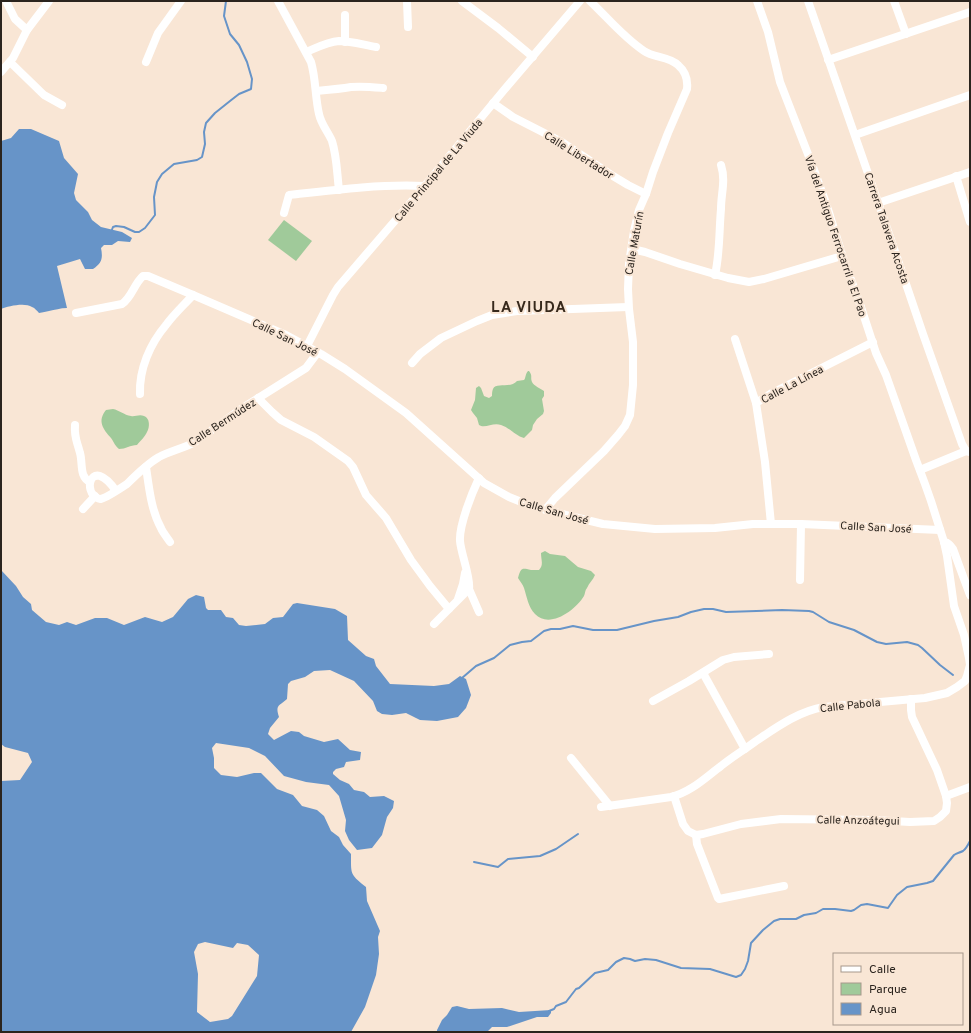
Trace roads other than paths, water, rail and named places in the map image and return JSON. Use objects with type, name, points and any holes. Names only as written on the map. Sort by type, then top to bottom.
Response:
[{"type":"street","points":[[6,1],[15,18],[27,30]]},
{"type":"street","points":[[1,72],[17,51],[27,30],[49,1]]},
{"type":"street","points":[[146,62],[158,33],[181,1]]},
{"type":"street","points":[[278,1],[311,62],[320,119],[330,136],[339,190]]},
{"type":"street","points":[[407,1],[408,27]]},
{"type":"street","points":[[462,1],[533,57]]},
{"type":"street","name":"Calle Principal de La Viuda","points":[[307,346],[338,287],[580,1]]},
{"type":"street","name":"Calle Maturín","points":[[545,510],[555,498],[618,435],[625,426],[630,415],[633,385],[634,346],[628,307],[628,271],[636,220],[668,133],[688,89],[688,83],[683,70],[678,65],[673,61],[646,53],[620,32],[590,1]]},
{"type":"street","name":"Vía del Antiguo Ferrocarril a El Pao","points":[[757,1],[768,32],[780,82],[826,203],[850,280],[858,298],[876,353],[889,383],[940,530]]},
{"type":"street","name":"Carrera Talavera Acosta","points":[[808,1],[962,444],[968,451]]},
{"type":"street","points":[[894,1],[906,34]]},
{"type":"street","points":[[828,60],[970,12]]},
{"type":"street","points":[[345,15],[345,42]]},
{"type":"street","points":[[306,52],[332,42],[339,41],[376,47]]},
{"type":"street","points":[[10,62],[44,95],[62,105]]},
{"type":"street","points":[[316,91],[365,86],[383,88]]},
{"type":"street","points":[[855,135],[970,95]]},
{"type":"street","name":"Calle Libertador","points":[[493,103],[513,117],[562,142],[613,176],[646,194]]},
{"type":"street","points":[[715,275],[719,255],[724,181],[721,165]]},
{"type":"street","points":[[878,203],[970,172]]},
{"type":"street","points":[[956,176],[970,222]]},
{"type":"street","points":[[284,213],[289,195],[395,186],[424,186]]},
{"type":"street","points":[[632,248],[715,275],[741,281],[756,281],[842,256]]},
{"type":"street","name":"Calle San José","points":[[76,313],[122,304],[128,298],[139,279],[143,276],[148,276],[286,335],[318,352],[345,369],[406,413],[489,486],[509,497],[545,510],[602,524],[663,529],[715,528],[753,524],[801,524],[940,530]]},
{"type":"street","points":[[140,394],[141,372],[154,343],[166,324],[193,295]]},
{"type":"street","points":[[412,363],[420,354],[441,338],[477,321],[492,316],[517,311],[628,307]]},
{"type":"street","points":[[735,339],[756,403]]},
{"type":"street","name":"Calle La Línea","points":[[771,524],[765,462],[756,403],[772,393],[873,342]]},
{"type":"street","name":"Calle Bermúdez","points":[[83,509],[98,498],[116,491],[127,484],[159,457],[195,442],[241,409],[306,368],[318,352]]},
{"type":"street","points":[[258,398],[281,420],[314,437],[348,461],[353,467],[366,495],[386,518],[411,560],[430,586],[451,607]]},
{"type":"street","points":[[75,425],[74,432],[84,475],[90,482]]},
{"type":"street","points":[[920,470],[968,451]]},
{"type":"street","points":[[146,467],[149,489],[155,511],[161,528],[170,542]]},
{"type":"street","points":[[98,498],[89,489],[90,482],[95,476],[102,477],[110,483],[116,491]]},
{"type":"street","points":[[479,478],[464,517],[460,537],[470,583],[469,589],[479,612]]},
{"type":"street","points":[[800,580],[801,524]]},
{"type":"street","name":"Calle Pabola","points":[[601,807],[674,796],[686,792],[783,723],[812,709],[838,705],[925,698],[948,693],[957,688],[965,681],[970,665],[968,651],[954,606],[949,566],[940,530]]},
{"type":"street","points":[[944,542],[950,544],[953,549],[970,594]]},
{"type":"street","points":[[451,607],[458,598],[464,584],[466,567]]},
{"type":"street","points":[[434,624],[469,589]]},
{"type":"street","points":[[654,701],[728,658],[745,655],[769,654]]},
{"type":"street","points":[[703,673],[745,749]]},
{"type":"street","points":[[911,699],[912,717],[937,770],[946,796],[970,787]]},
{"type":"street","points":[[571,758],[610,806]]},
{"type":"street","points":[[674,796],[683,824],[688,831],[696,835],[696,844],[719,899],[784,886]]},
{"type":"street","name":"Calle Anzoátegui","points":[[696,835],[741,824],[781,819],[910,822],[934,820],[940,817],[946,810],[946,796]]},
{"type":"water","points":[[19,129],[31,129],[59,141],[64,158],[78,174],[74,193],[76,200],[88,212],[92,220],[101,227],[122,232],[132,238],[130,242],[118,241],[112,245],[104,245],[101,248],[101,260],[93,269],[85,269],[80,259],[57,266],[67,308],[39,313],[33,307],[25,305],[1,309],[1,141],[11,138]]},
{"type":"water","points":[[1,570],[16,586],[23,597],[31,604],[32,610],[46,622],[59,625],[67,622],[76,625],[95,618],[107,618],[124,625],[145,617],[162,622],[173,617],[188,599],[196,595],[204,597],[206,608],[208,610],[221,610],[226,617],[233,618],[239,625],[246,626],[265,624],[273,618],[283,617],[293,604],[297,603],[335,609],[347,616],[348,640],[366,656],[374,659],[376,666],[390,684],[434,686],[449,684],[460,676],[466,679],[471,695],[466,708],[458,717],[437,721],[420,720],[406,713],[392,715],[382,714],[377,711],[373,701],[354,681],[330,670],[314,671],[305,677],[291,681],[288,684],[287,699],[278,706],[277,710],[279,717],[270,728],[268,734],[274,740],[291,731],[299,732],[304,736],[324,742],[338,739],[350,750],[361,752],[360,760],[346,762],[344,767],[336,769],[333,774],[340,780],[349,784],[354,790],[364,792],[370,797],[384,796],[394,801],[393,808],[387,817],[382,835],[372,848],[357,850],[349,840],[345,831],[346,820],[339,796],[329,785],[306,782],[284,776],[265,756],[249,748],[216,743],[212,748],[214,768],[221,775],[237,777],[261,773],[277,789],[293,795],[302,806],[317,810],[324,816],[331,831],[339,837],[343,845],[351,854],[352,874],[366,887],[367,901],[380,931],[378,937],[379,954],[376,975],[365,1007],[351,1032],[1,1032],[1,781],[20,780],[32,762],[28,753],[5,747],[1,744]],"holes":[[[205,942],[233,948],[237,943],[248,945],[259,955],[257,976],[232,1016],[228,1019],[210,1022],[197,1012],[198,974],[194,952],[198,944]]]},
{"type":"water","points":[[457,1006],[469,1009],[502,1008],[519,1012],[551,1010],[551,1013],[548,1017],[537,1017],[507,1027],[492,1027],[487,1032],[437,1032],[442,1020],[452,1007]]},
{"type":"waterway","points":[[111,232],[113,227],[116,226],[124,227],[135,232],[139,232],[145,228],[155,215],[154,197],[157,182],[162,174],[174,164],[197,160],[202,157],[205,144],[204,132],[206,123],[215,113],[239,94],[251,89],[252,79],[247,62],[239,45],[230,34],[224,16],[226,1]]},
{"type":"waterway","points":[[462,678],[476,666],[494,658],[510,645],[531,641],[544,631],[551,629],[560,629],[573,626],[593,630],[617,630],[678,617],[704,609],[713,609],[726,612],[782,610],[813,612],[829,622],[854,630],[877,642],[886,644],[907,642],[918,645],[953,675]]},
{"type":"waterway","points":[[474,862],[498,867],[508,859],[540,856],[556,849],[578,834]]},
{"type":"waterway","points":[[549,1011],[566,1002],[576,989],[595,973],[608,970],[616,962],[624,958],[635,961],[645,959],[656,960],[681,968],[710,969],[736,977],[741,975],[748,961],[751,943],[774,921],[780,919],[796,919],[804,915],[816,913],[823,909],[851,911],[861,905],[867,904],[888,908],[897,895],[907,887],[933,881],[954,855],[964,850],[970,841]]},
{"type":"district","name":"LA VIUDA","points":[[529,307]]}]
